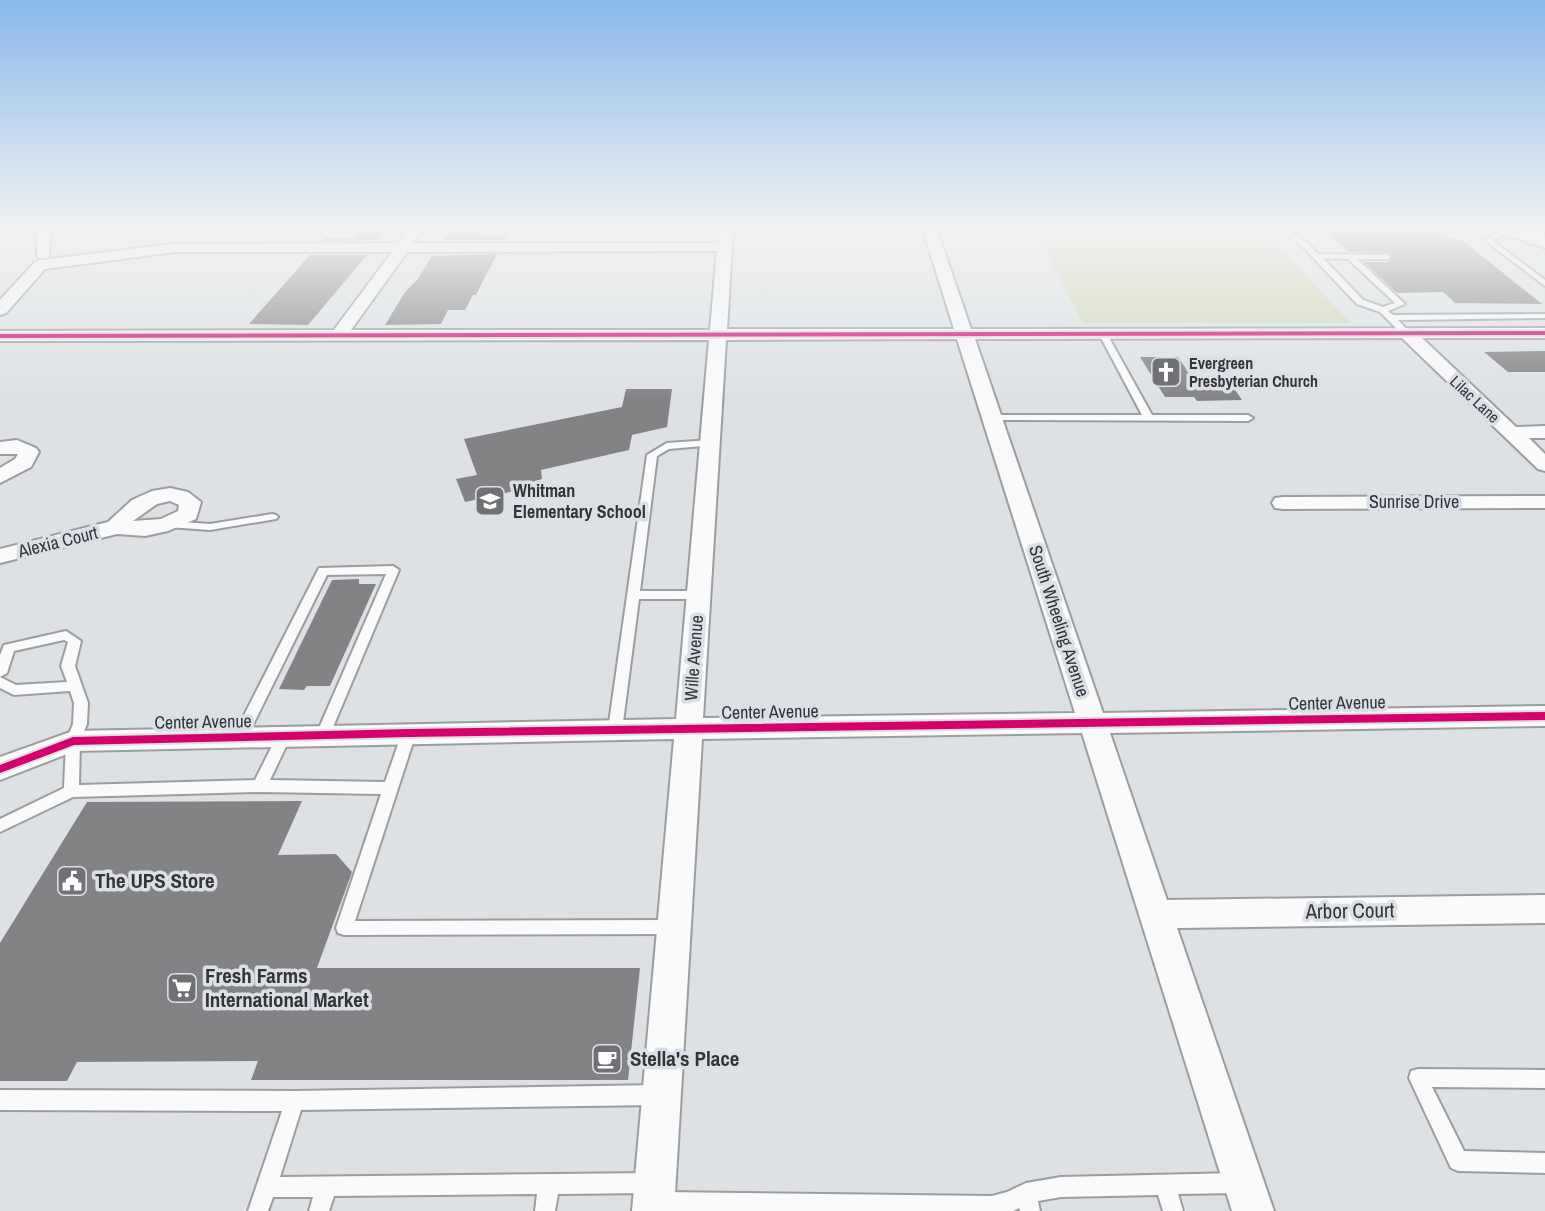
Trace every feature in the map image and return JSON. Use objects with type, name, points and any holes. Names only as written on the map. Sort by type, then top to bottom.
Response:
[{"type":"street","points":[[0,310],[20,287]]},
{"type":"street","points":[[339,335],[374,287]]},
{"type":"street","name":"Wille Avenue","points":[[654,1199],[721,287]]},
{"type":"street","name":"South Wheeling Avenue","points":[[948,287],[1249,1197]]},
{"type":"street","name":"Lilac Lane","points":[[1406,333],[1545,465]]},
{"type":"street","points":[[0,336],[1545,333]]},
{"type":"street","points":[[1511,433],[1545,432]]},
{"type":"street","points":[[0,448],[17,446],[30,452],[24,463],[0,477]]},
{"type":"street","points":[[117,527],[127,511],[142,500],[166,495],[182,496],[190,502],[188,514],[168,524]]},
{"type":"street","name":"Sunrise Drive","points":[[1283,503],[1545,502]]},
{"type":"street","name":"Alexia Court","points":[[0,556],[117,527],[145,528],[168,524]]},
{"type":"street","name":"Center Avenue","points":[[0,769],[74,741],[1092,721],[1545,716]]},
{"type":"street","name":"Arbor Court","points":[[1155,914],[1545,909]]},
{"type":"lane","points":[[1345,287],[1360,302],[1382,310],[1406,333]]},
{"type":"lane","points":[[1382,287],[1401,304],[1382,310]]},
{"type":"lane","points":[[1390,317],[1545,316]]},
{"type":"lane","points":[[1103,334],[1148,417]]},
{"type":"lane","points":[[992,418],[1248,418]]},
{"type":"lane","points":[[615,730],[652,455],[667,446],[710,443]]},
{"type":"lane","points":[[168,524],[210,527],[272,517]]},
{"type":"lane","points":[[240,737],[323,571],[393,570],[323,735]]},
{"type":"lane","points":[[634,595],[699,595]]},
{"type":"lane","points":[[0,673],[9,648],[66,635],[75,641],[68,666],[81,703],[80,724],[74,741],[71,791]]},
{"type":"lane","points":[[0,682],[14,690],[74,686]]},
{"type":"lane","points":[[409,733],[344,928],[674,927]]},
{"type":"lane","points":[[260,786],[284,736]]},
{"type":"lane","points":[[0,826],[71,791],[260,786],[389,788]]},
{"type":"lane","points":[[1545,1079],[1418,1078],[1458,1161],[1545,1163]]},
{"type":"lane","points":[[0,1100],[295,1101],[661,1095]]},
{"type":"lane","points":[[258,1211],[295,1101]]},
{"type":"lane","points":[[266,1187],[549,1184],[654,1199],[992,1206],[1028,1202],[1061,1187],[1166,1186],[1249,1197]]},
{"type":"lane","points":[[545,1211],[549,1184]]},
{"type":"lane","points":[[320,1211],[327,1186]]},
{"type":"lane","points":[[1166,1186],[1173,1211]]},
{"type":"green space","points":[[1064,287],[1316,287],[1351,323],[1083,323]]},
{"type":"building","points":[[282,287],[340,287],[308,325],[249,324]]},
{"type":"building","points":[[410,287],[480,287],[465,310],[448,310],[441,324],[385,325]]},
{"type":"building","points":[[1390,287],[1520,287],[1542,304],[1455,303],[1443,292],[1397,293]]},
{"type":"building","points":[[1545,351],[1545,372],[1508,372],[1484,352]]},
{"type":"building","name":"Evergreen Presbyterian Church","points":[[1140,357],[1178,357],[1195,382],[1230,382],[1242,400],[1197,401],[1194,397],[1165,397]]},
{"type":"building","points":[[626,389],[672,389],[667,427],[632,435],[629,450],[541,470],[542,479],[529,483],[532,487],[465,502],[456,479],[477,475],[464,439],[622,407]]},
{"type":"building","points":[[359,579],[359,584],[376,584],[330,686],[307,686],[304,690],[279,689],[332,580]]},
{"type":"building","points":[[302,801],[278,855],[336,854],[352,872],[317,968],[640,968],[628,1080],[251,1080],[258,1061],[77,1062],[67,1081],[0,1081],[0,943],[87,802]]},
{"type":"cycle path","points":[[0,336],[1545,333]]},
{"type":"cycle path","points":[[0,769],[73,741],[409,733],[1545,716]]},
{"type":"place","name":"Evergreen Presbyterian Church","points":[[1166,372]]},
{"type":"place","name":"Whitman Elementary School","points":[[490,501]]},
{"type":"place","name":"The UPS Store","points":[[72,881]]},
{"type":"place","name":"Fresh Farms International Market","points":[[182,988]]},
{"type":"place","name":"Stella's Place","points":[[607,1059]]}]
